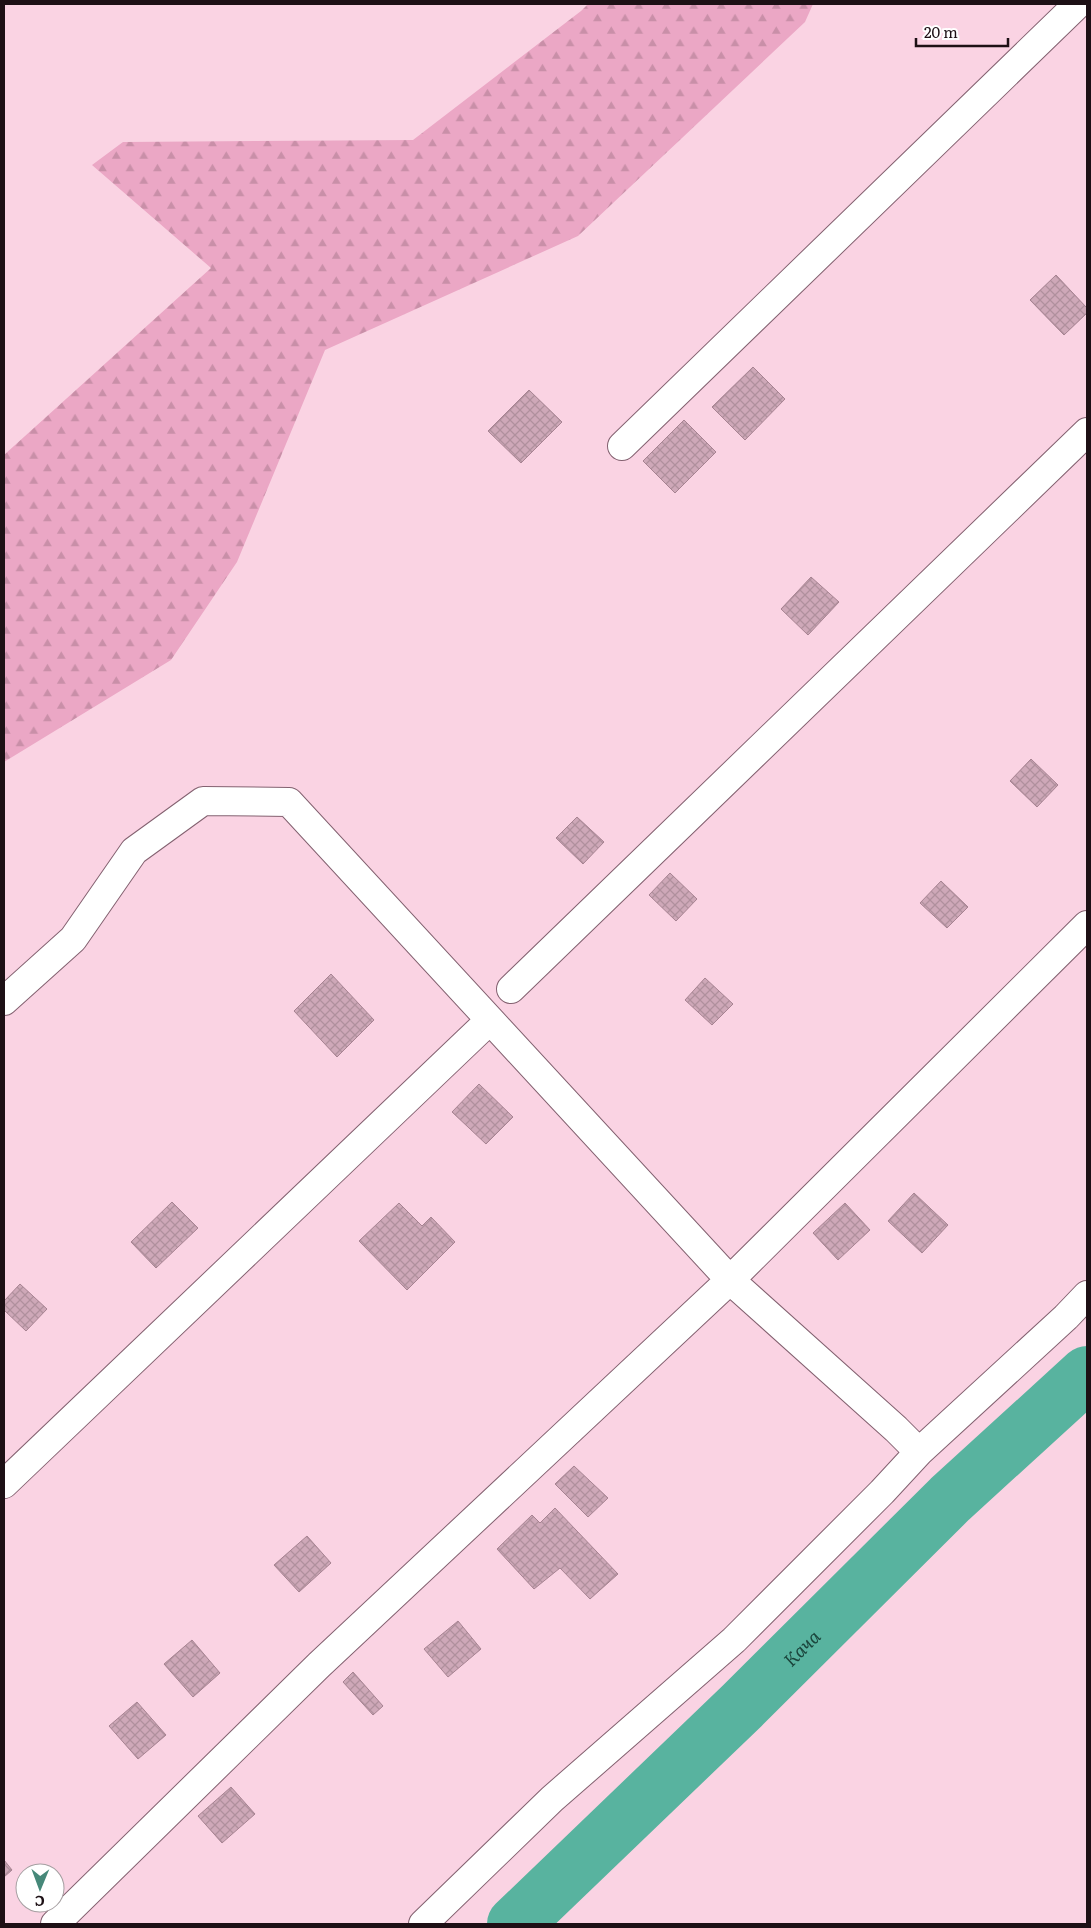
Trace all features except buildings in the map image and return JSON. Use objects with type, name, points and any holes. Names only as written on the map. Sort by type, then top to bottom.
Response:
[{"type":"street","points":[[622,446],[1078,4]]},
{"type":"street","points":[[511,989],[1087,432]]},
{"type":"street","points":[[4,1001],[73,939],[134,851],[203,801],[289,802],[730,1280],[896,1429],[919,1452]]},
{"type":"street","points":[[55,1924],[319,1665],[730,1280],[1087,925]]},
{"type":"street","points":[[4,1484],[489,1020]]},
{"type":"street","points":[[423,1924],[552,1800],[734,1640],[882,1492],[919,1452],[1066,1317],[1087,1295]]},
{"type":"green space","points":[[588,4],[813,4],[805,22],[578,236],[325,350],[237,562],[171,660],[4,762],[4,455],[211,268],[92,165],[123,142],[413,140]]},
{"type":"waterway","name":"Кача","points":[[515,1924],[742,1706],[950,1499],[1087,1374]]}]
